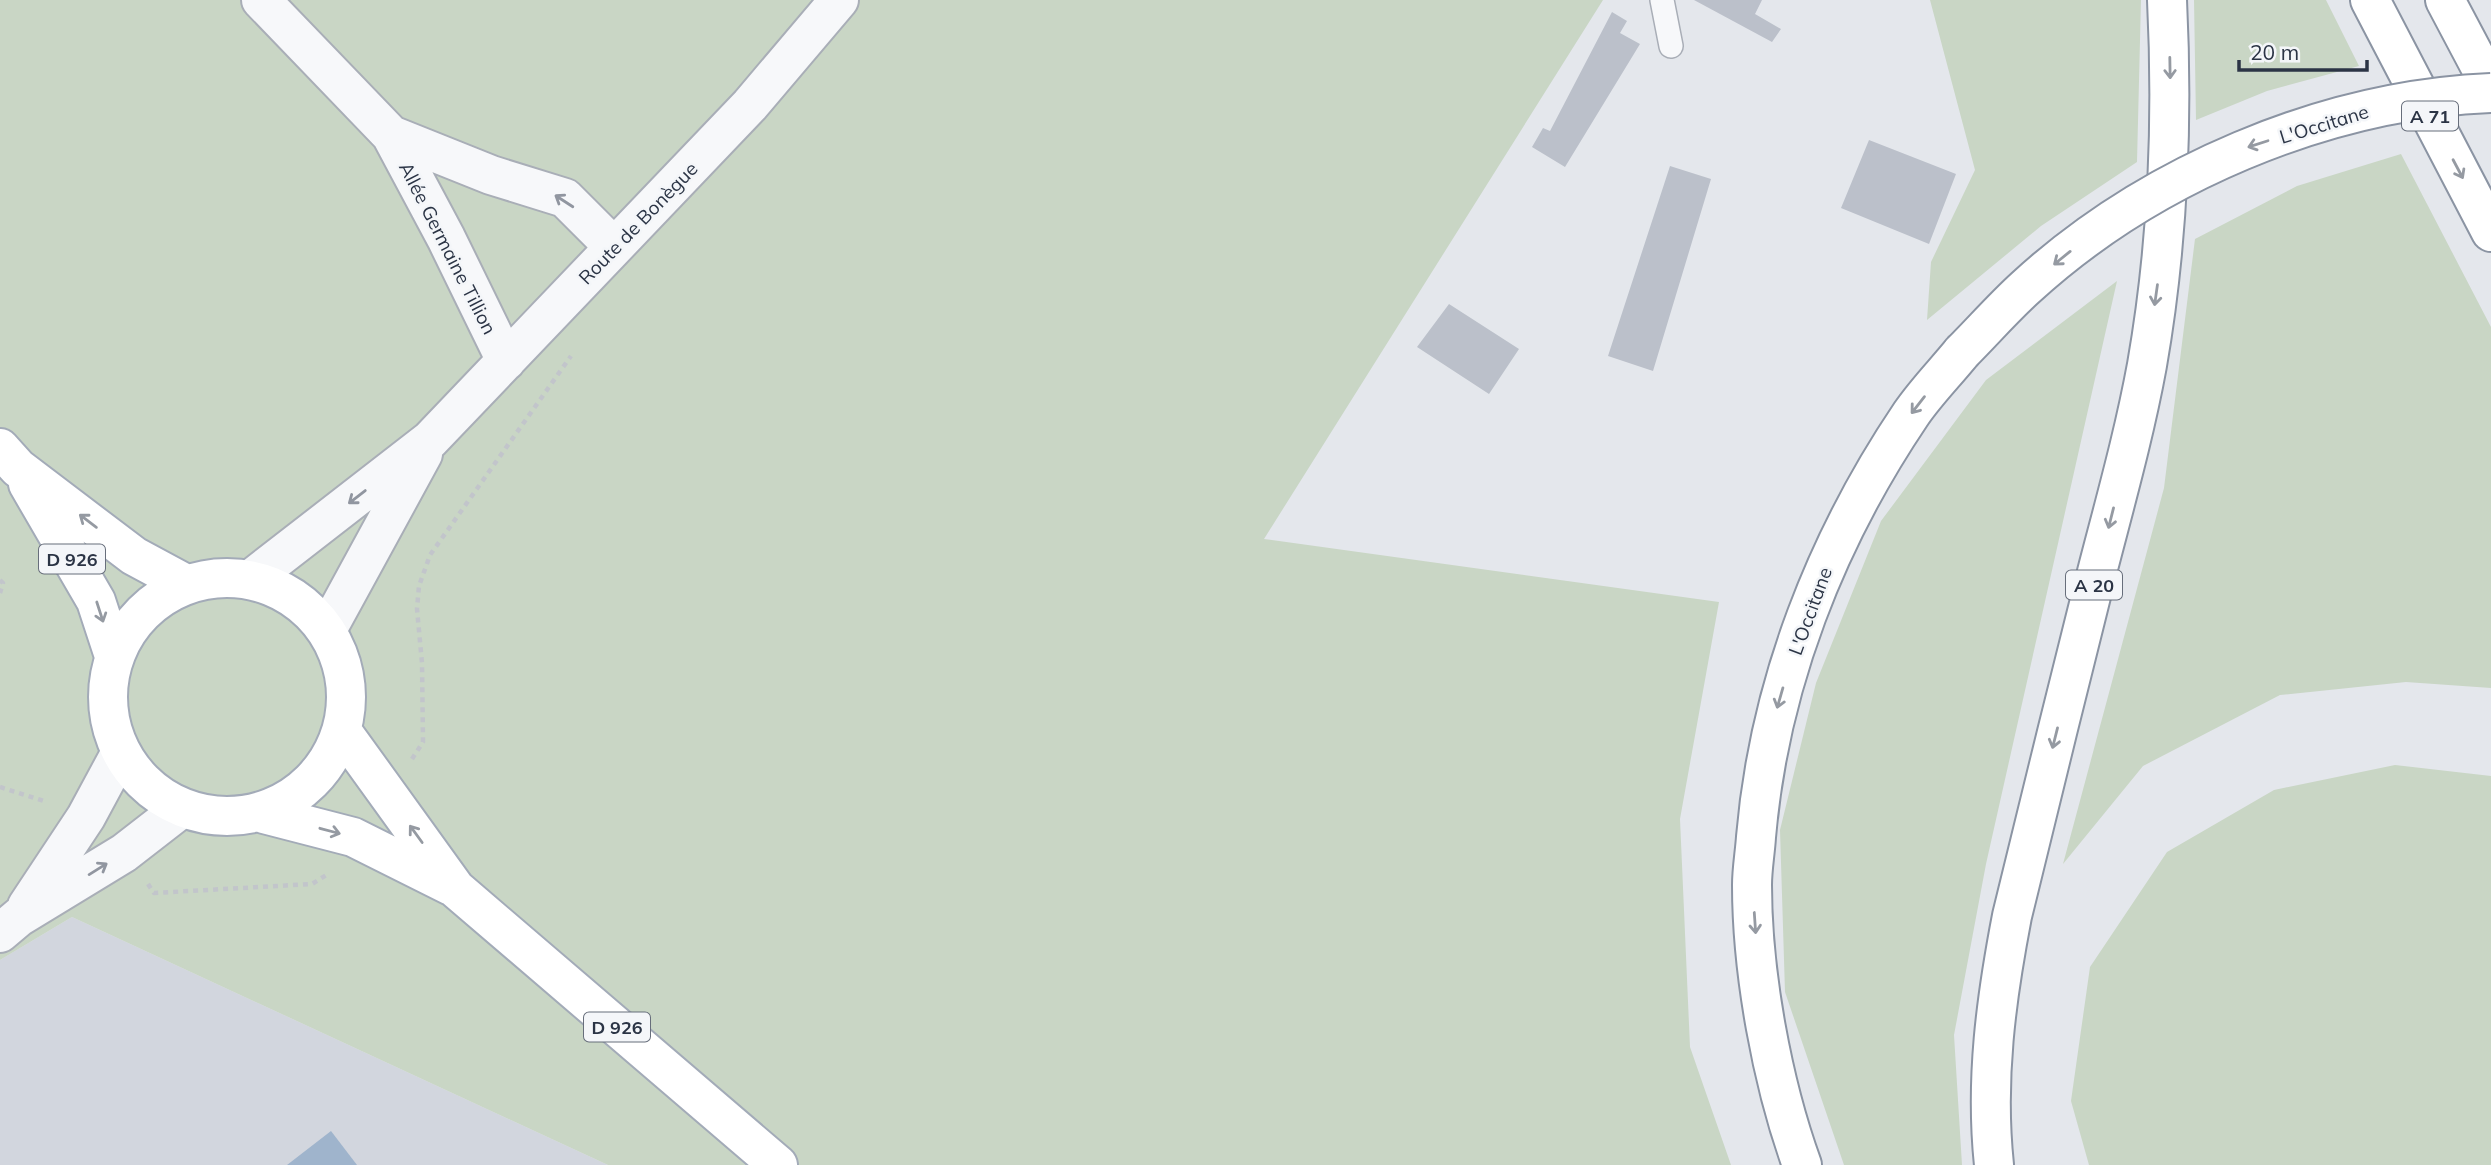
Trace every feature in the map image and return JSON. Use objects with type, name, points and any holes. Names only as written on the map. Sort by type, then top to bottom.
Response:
[{"type":"main road","name":"A 20","points":[[1994,1165],[1990,1126],[1990,1064],[1998,988],[2012,916],[2147,365],[2161,254],[2169,156],[2170,65],[2167,0]]},
{"type":"main road","name":"A 71","points":[[2370,0],[2491,232]]},
{"type":"main road","points":[[2445,0],[2491,90]]},
{"type":"main road","name":"L'Occitane","points":[[1802,1165],[1790,1131],[1774,1065],[1757,967],[1752,884],[1759,798],[1775,717],[1798,635],[1836,545],[1867,486],[1913,412],[1962,352],[2025,288],[2087,239],[2156,192],[2232,153],[2391,104],[2491,90]]},
{"type":"main road","name":"D 926","points":[[9,458],[134,556],[186,583]]},
{"type":"main road","name":"D 926","points":[[9,458],[96,601],[114,656]]},
{"type":"main road","points":[[220,576],[251,579],[294,597],[327,629],[343,666],[342,731],[321,772],[296,799],[264,814],[232,816],[182,808],[148,786],[121,752],[107,706],[114,656],[139,614],[186,583],[220,576]]},
{"type":"main road","name":"D 926","points":[[342,731],[456,889],[778,1165]]},
{"type":"main road","name":"D 926","points":[[264,814],[353,837],[456,889]]},
{"type":"street","name":"Allée Germaine Tillion","points":[[261,0],[391,135],[446,238],[506,361]]},
{"type":"street","name":"Route de Bonègue","points":[[430,440],[750,105],[839,0]]},
{"type":"street","name":"Allée Germaine Tillion","points":[[391,135],[491,175],[565,198],[614,247]]},
{"type":"street","points":[[251,579],[430,440]]},
{"type":"street","points":[[327,629],[430,440]]},
{"type":"street","points":[[10,925],[86,817],[121,752]]},
{"type":"street","points":[[10,925],[124,853],[182,808]]},
{"type":"lane","points":[[1662,0],[1671,46]]},
{"type":"path","points":[[410,763],[423,742],[422,663],[417,609],[419,586],[430,555],[577,349]]},
{"type":"path","points":[[0,580],[3,583],[0,593]]},
{"type":"path","points":[[0,787],[49,803]]},
{"type":"path","points":[[141,874],[154,893],[312,884],[330,873]]},
{"type":"shaded area","points":[[72,917],[608,1165],[0,1165],[0,960]]},
{"type":"green space","points":[[0,0],[1603,0],[1264,539],[1719,602],[1680,819],[1690,1047],[1731,1165],[608,1165],[72,917],[0,960]]},
{"type":"green space","points":[[1930,0],[2141,0],[2137,162],[2041,226],[1927,320],[1931,262],[1975,170]]},
{"type":"green space","points":[[2194,0],[2326,0],[2359,66],[2267,91],[2196,120]]},
{"type":"green space","points":[[2401,154],[2491,327],[2491,688],[2406,682],[2280,695],[2143,766],[2063,864],[2164,488],[2195,239],[2297,186]]},
{"type":"green space","points":[[2117,281],[1986,864],[1954,1035],[1962,1165],[1844,1165],[1785,992],[1780,830],[1816,683],[1881,521],[1986,380]]},
{"type":"green space","points":[[2395,765],[2491,776],[2491,1165],[2089,1165],[2071,1101],[2090,967],[2167,852],[2274,790]]},
{"type":"water","points":[[331,1131],[357,1165],[287,1165]]},
{"type":"building","points":[[1694,0],[1762,0],[1755,14],[1781,29],[1772,42]]},
{"type":"building","points":[[1612,12],[1627,21],[1620,33],[1640,44],[1565,167],[1532,147],[1543,128],[1550,131]]},
{"type":"building","points":[[1869,140],[1956,174],[1929,244],[1841,208]]},
{"type":"building","points":[[1670,166],[1711,179],[1653,371],[1608,356]]},
{"type":"building","points":[[1449,304],[1519,349],[1489,394],[1417,347]]}]
